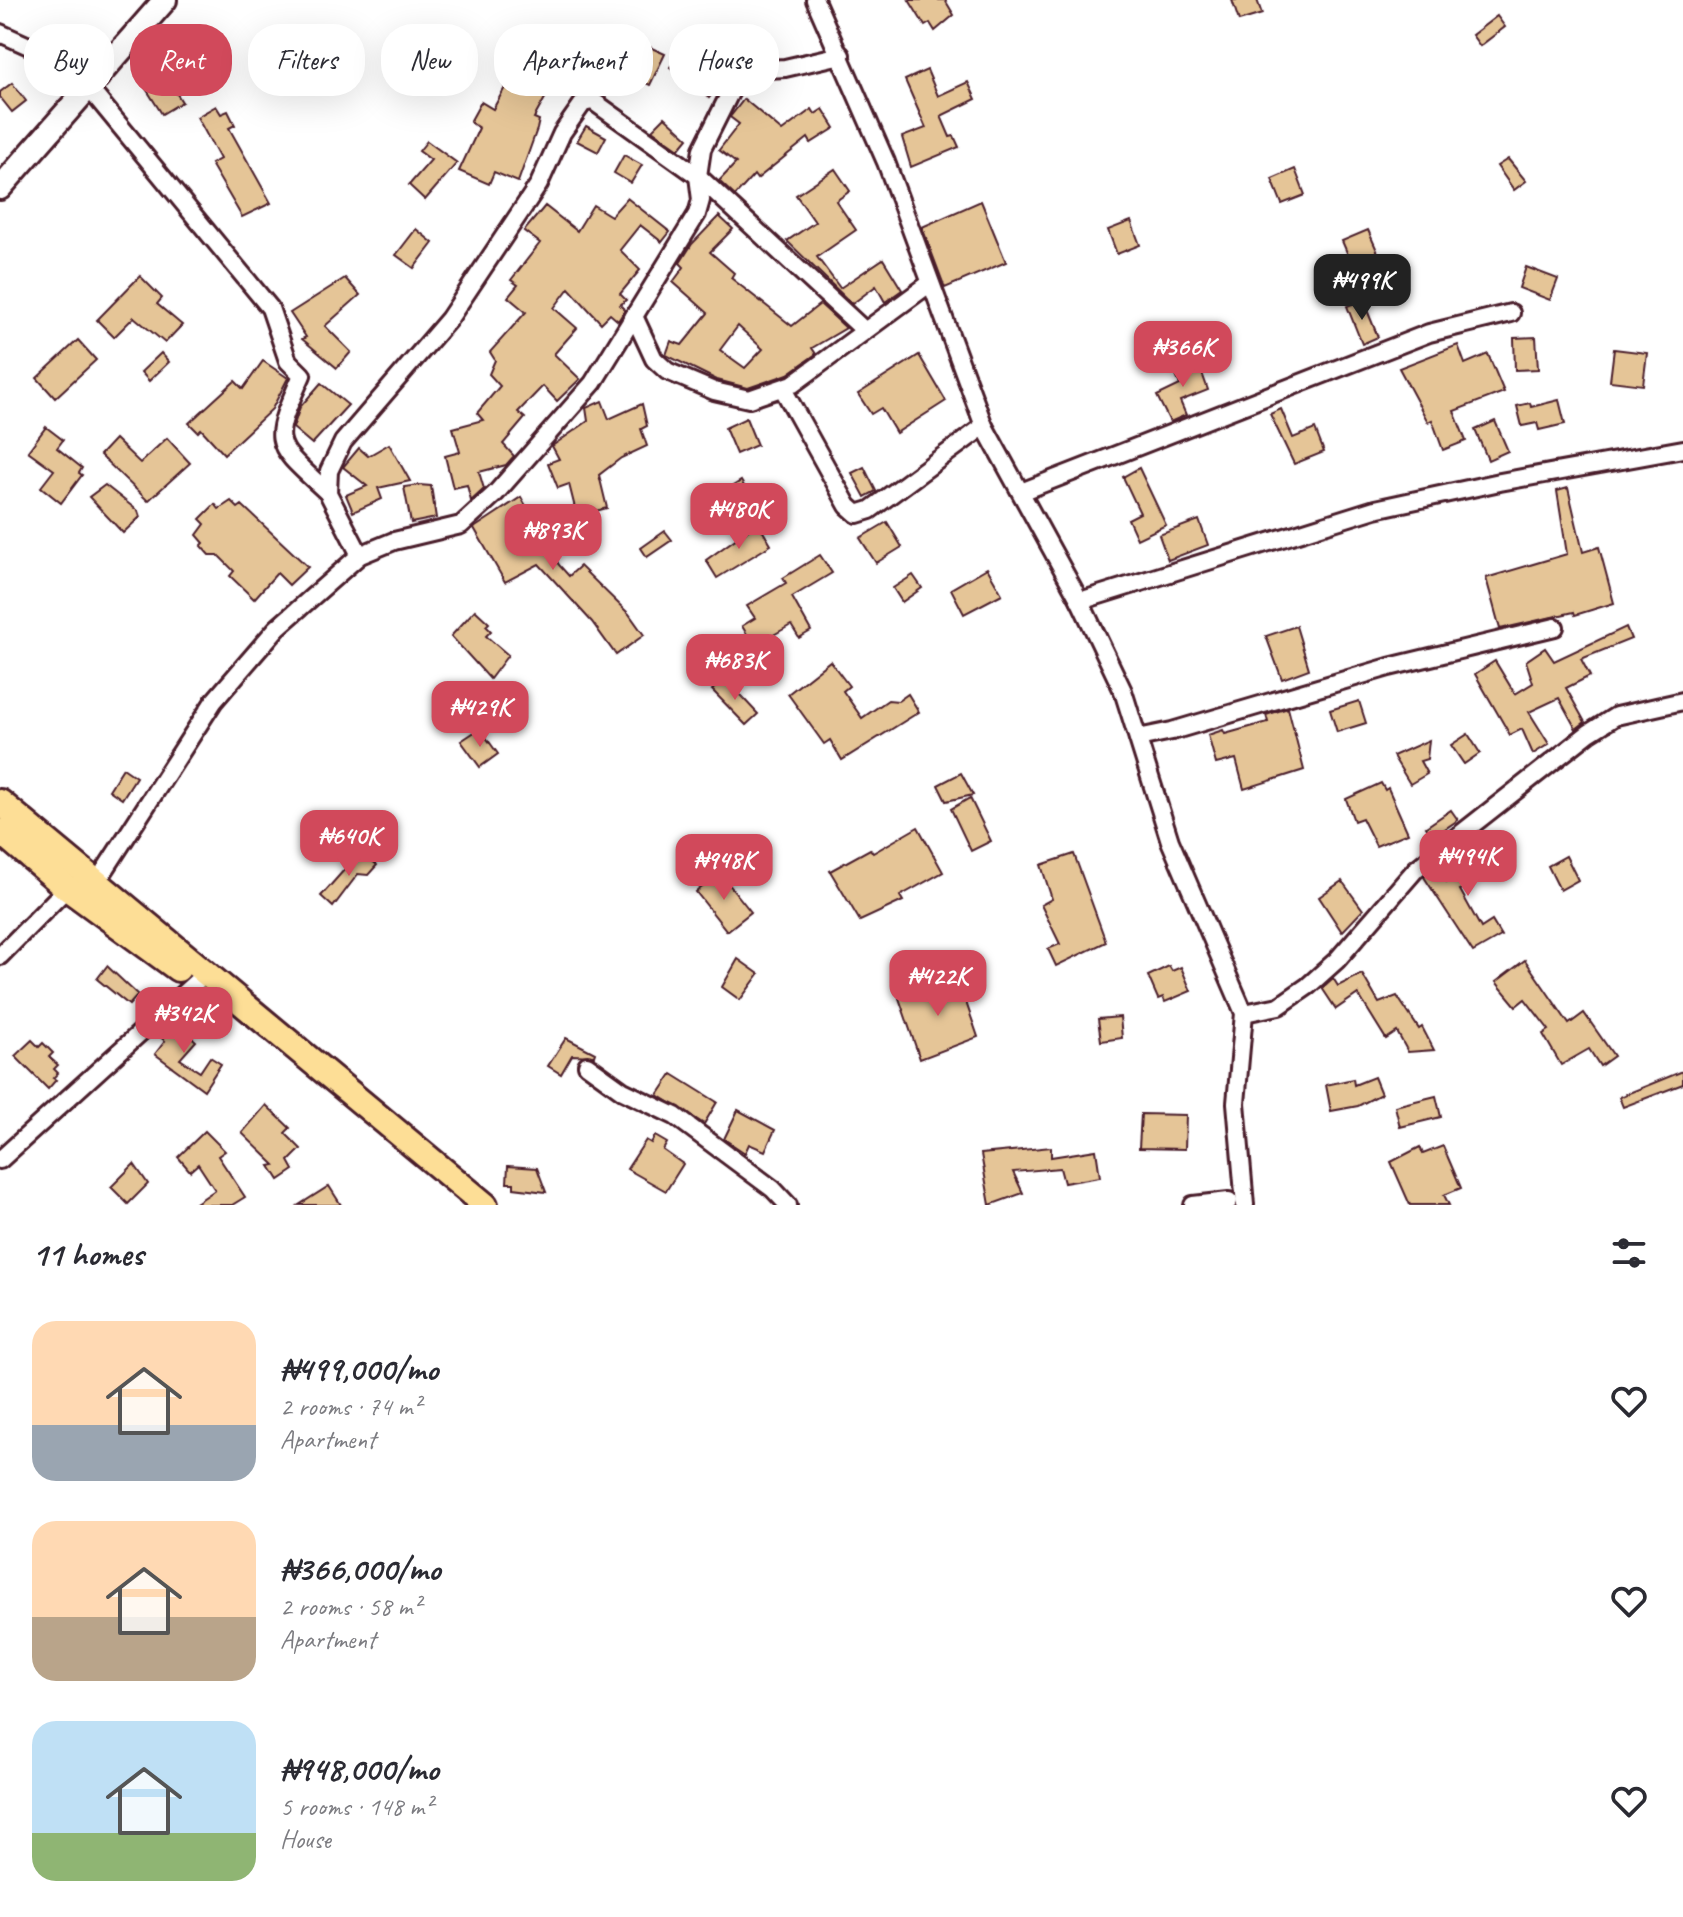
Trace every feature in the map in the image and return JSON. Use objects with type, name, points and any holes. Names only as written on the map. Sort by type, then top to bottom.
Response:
[{"type":"main road","points":[[114,58],[165,0]]},
{"type":"main road","points":[[0,188],[81,96]]},
{"type":"main road","points":[[0,802],[485,1205]]},
{"type":"main road","points":[[0,831],[67,888],[196,982],[462,1205]]},
{"type":"street","points":[[815,0],[886,162],[984,426],[1080,601],[1123,691],[1170,841],[1244,1013],[1236,1103],[1241,1187],[1234,1204],[1193,1205]]},
{"type":"street","points":[[0,33],[24,44]]},
{"type":"street","points":[[97,882],[214,701],[277,628],[360,555],[394,541],[461,525],[477,513],[593,383],[697,214],[701,200],[698,176],[702,149],[735,83],[751,70],[785,68],[841,55]]},
{"type":"street","points":[[95,96],[270,308],[288,361],[302,375],[281,422],[279,441],[288,456],[328,493],[360,555]]},
{"type":"street","points":[[328,493],[329,471],[343,442],[449,319],[539,184],[577,107],[593,101],[698,176],[864,330]]},
{"type":"street","points":[[634,316],[654,359],[667,371],[714,391],[749,399],[783,389],[929,284]]},
{"type":"street","points":[[1021,492],[1429,333],[1511,313]]},
{"type":"street","points":[[783,389],[848,506],[857,514],[870,510],[984,426]]},
{"type":"street","points":[[1080,601],[1375,509],[1500,482],[1683,449]]},
{"type":"street","points":[[1138,738],[1172,731],[1389,667],[1555,627]]},
{"type":"street","points":[[1244,1013],[1279,1006],[1308,986],[1337,960],[1416,869],[1589,733],[1616,716],[1683,701]]},
{"type":"street","points":[[0,956],[67,888]]},
{"type":"street","points":[[0,1160],[196,982]]},
{"type":"street","points":[[587,1065],[623,1091],[675,1116],[773,1189],[788,1205]]},
{"type":"building","points":[[909,0],[945,0],[954,15],[935,31],[930,23],[925,26]]},
{"type":"building","points":[[1232,0],[1257,0],[1262,14],[1239,21]]},
{"type":"building","points":[[1497,16],[1505,27],[1480,46],[1472,35]]},
{"type":"building","points":[[653,49],[665,54],[653,79]]},
{"type":"building","points":[[927,70],[938,96],[968,82],[976,99],[941,116],[950,137],[954,136],[959,147],[911,167],[902,137],[926,128],[905,80]]},
{"type":"building","points":[[12,83],[26,101],[12,112],[0,97],[0,92]]},
{"type":"building","points":[[151,96],[178,96],[182,102],[162,114]]},
{"type":"building","points":[[500,96],[546,96],[534,118],[539,120],[537,129],[518,182],[494,172],[489,184],[459,171],[479,128],[470,122],[481,102],[493,109]]},
{"type":"building","points":[[744,99],[782,131],[812,109],[815,114],[823,109],[835,128],[811,143],[808,138],[757,179],[754,175],[735,196],[719,181],[736,163],[719,150],[739,124],[730,117]]},
{"type":"building","points":[[216,106],[221,114],[228,111],[235,125],[229,128],[271,203],[242,217],[211,164],[220,159],[197,117]]},
{"type":"building","points":[[665,117],[688,138],[679,149],[652,130]]},
{"type":"building","points":[[586,126],[606,137],[598,152],[577,141]]},
{"type":"building","points":[[427,141],[457,163],[425,200],[409,185],[431,160],[419,151]]},
{"type":"building","points":[[624,155],[642,165],[631,183],[614,173]]},
{"type":"building","points":[[1508,159],[1526,181],[1514,190],[1497,166]]},
{"type":"building","points":[[835,169],[850,191],[836,201],[856,230],[817,257],[840,288],[883,259],[902,290],[885,302],[876,286],[852,304],[787,241],[815,222],[796,195]]},
{"type":"building","points":[[1295,169],[1305,195],[1282,204],[1272,179]]},
{"type":"building","points":[[627,198],[670,232],[662,242],[640,225],[620,250],[640,270],[620,294],[626,300],[620,305],[625,310],[618,321],[610,314],[601,323],[569,288],[554,308],[577,328],[554,354],[580,379],[557,401],[543,386],[518,412],[525,418],[503,444],[514,456],[506,465],[479,472],[484,489],[471,501],[467,485],[453,488],[445,456],[460,452],[453,428],[483,420],[477,413],[500,386],[489,374],[495,360],[490,352],[526,312],[508,297],[518,285],[511,280],[540,243],[524,231],[545,206],[577,231],[593,205],[611,216]]},
{"type":"building","points":[[981,201],[1006,262],[945,288],[922,227]]},
{"type":"building","points":[[719,216],[733,229],[710,252],[734,273],[731,278],[792,326],[820,304],[846,328],[812,348],[816,354],[788,374],[748,388],[717,380],[666,355],[671,341],[682,345],[708,313],[673,282],[684,267],[680,263],[692,244]],"holes":[[[738,326],[763,349],[745,368],[720,350]]]},
{"type":"building","points":[[1131,221],[1140,245],[1117,254],[1108,230]]},
{"type":"building","points":[[416,229],[433,243],[414,268],[396,255]]},
{"type":"building","points":[[1368,230],[1383,264],[1357,276],[1342,241]]},
{"type":"building","points":[[1526,267],[1558,279],[1550,300],[1519,288]]},
{"type":"building","points":[[140,276],[162,298],[157,304],[182,325],[165,343],[134,317],[114,337],[97,320]]},
{"type":"building","points":[[345,278],[360,295],[325,326],[351,352],[337,368],[302,339],[306,337],[290,313]]},
{"type":"building","points":[[1363,300],[1378,337],[1362,344],[1347,306]]},
{"type":"building","points":[[1536,337],[1538,369],[1515,370],[1514,338]]},
{"type":"building","points":[[78,340],[96,360],[55,398],[37,378]]},
{"type":"building","points":[[1458,345],[1465,364],[1488,354],[1504,392],[1454,411],[1466,441],[1443,450],[1432,420],[1428,422],[1399,368]]},
{"type":"building","points":[[1614,349],[1647,353],[1643,385],[1610,381]]},
{"type":"building","points":[[161,353],[169,362],[149,381],[141,372]]},
{"type":"building","points":[[919,355],[946,401],[896,433],[881,408],[871,414],[858,394]]},
{"type":"building","points":[[1197,359],[1208,390],[1180,401],[1186,415],[1170,422],[1157,396],[1180,385],[1173,368]]},
{"type":"building","points":[[263,361],[288,378],[272,409],[224,454],[201,429],[198,432],[189,423],[235,381],[243,389]]},
{"type":"building","points":[[321,383],[348,405],[312,444],[293,428],[300,407]]},
{"type":"building","points":[[1559,400],[1565,424],[1539,430],[1537,423],[1522,426],[1517,406],[1530,403],[1531,407]]},
{"type":"building","points":[[602,401],[609,419],[642,404],[647,426],[641,429],[647,446],[621,458],[599,475],[607,508],[577,516],[569,484],[558,488],[548,463],[559,459],[552,446],[588,421],[586,408]]},
{"type":"building","points":[[1281,409],[1293,438],[1315,429],[1324,452],[1294,464],[1270,414]]},
{"type":"building","points":[[746,418],[757,445],[736,454],[725,428]]},
{"type":"building","points":[[1495,421],[1508,451],[1488,460],[1475,430]]},
{"type":"building","points":[[46,427],[63,440],[57,448],[82,468],[79,473],[82,475],[61,503],[41,487],[54,470],[28,451]]},
{"type":"building","points":[[167,438],[190,463],[148,501],[100,455],[115,439],[140,463]]},
{"type":"building","points":[[389,444],[410,481],[378,488],[382,499],[353,512],[346,495],[367,486],[343,467],[359,448],[368,456]]},
{"type":"building","points":[[864,467],[876,491],[865,497],[852,473]]},
{"type":"building","points":[[1139,468],[1166,525],[1137,539],[1128,519],[1140,513],[1123,477]]},
{"type":"building","points":[[741,481],[747,491],[712,513],[706,503]]},
{"type":"building","points":[[105,485],[138,511],[140,517],[123,533],[89,497]]},
{"type":"building","points":[[431,486],[436,518],[411,523],[404,487]]},
{"type":"building","points":[[1568,488],[1583,552],[1599,547],[1614,603],[1575,615],[1574,612],[1500,629],[1486,578],[1567,554],[1557,491]]},
{"type":"building","points":[[521,497],[559,565],[569,576],[580,566],[629,614],[644,635],[616,655],[592,622],[539,564],[505,582],[474,528]]},
{"type":"building","points":[[231,501],[238,508],[242,505],[308,567],[289,585],[277,573],[254,599],[230,576],[234,571],[218,555],[209,555],[201,546],[204,543],[197,535],[205,524],[200,519],[215,504],[219,509]]},
{"type":"building","points":[[1199,520],[1208,545],[1168,560],[1159,535]]},
{"type":"building","points":[[887,522],[902,547],[876,563],[860,538]]},
{"type":"building","points":[[758,523],[771,545],[717,578],[706,560]]},
{"type":"building","points":[[665,531],[672,540],[647,557],[641,548]]},
{"type":"building","points":[[820,555],[832,573],[792,597],[811,631],[799,638],[791,625],[754,646],[742,626],[755,618],[747,606],[786,583],[783,578]]},
{"type":"building","points":[[987,568],[1002,594],[964,614],[951,589]]},
{"type":"building","points":[[913,575],[922,588],[902,602],[893,588]]},
{"type":"building","points":[[475,610],[489,623],[486,626],[491,631],[486,636],[508,655],[490,679],[451,636]]},
{"type":"building","points":[[1296,626],[1309,669],[1282,679],[1266,636]]},
{"type":"building","points":[[1626,627],[1631,639],[1581,659],[1590,676],[1566,688],[1585,722],[1576,729],[1559,698],[1529,712],[1549,744],[1533,754],[1522,729],[1510,735],[1475,674],[1495,661],[1515,694],[1533,683],[1526,661],[1545,648],[1554,661]]},
{"type":"building","points":[[830,661],[849,686],[843,691],[862,718],[888,700],[898,701],[908,694],[919,712],[842,760],[830,740],[824,744],[788,694]]},
{"type":"building","points":[[725,679],[758,714],[746,725],[712,690]]},
{"type":"building","points":[[1359,701],[1366,723],[1337,732],[1330,710]]},
{"type":"building","points":[[1288,708],[1304,770],[1244,789],[1236,759],[1216,764],[1208,735],[1223,730],[1225,734],[1268,722],[1266,715]]},
{"type":"building","points":[[476,731],[482,739],[485,736],[498,754],[480,767],[461,741]]},
{"type":"building","points":[[1468,734],[1480,753],[1464,764],[1451,745]]},
{"type":"building","points":[[1429,740],[1427,759],[1420,761],[1427,774],[1410,784],[1393,756]]},
{"type":"building","points":[[123,768],[136,777],[122,799],[109,790]]},
{"type":"building","points":[[961,773],[973,795],[946,801],[938,785]]},
{"type":"building","points":[[1381,783],[1385,790],[1388,788],[1408,833],[1376,846],[1362,818],[1354,821],[1346,799]]},
{"type":"building","points":[[970,798],[991,841],[971,851],[951,809]]},
{"type":"building","points":[[1451,810],[1458,820],[1433,837],[1426,827]]},
{"type":"building","points":[[918,827],[943,872],[900,896],[903,901],[860,921],[830,871],[870,849],[873,853]]},
{"type":"building","points":[[1496,844],[1509,866],[1460,890],[1481,928],[1492,921],[1501,936],[1473,952],[1424,877],[1437,867],[1447,882],[1488,860],[1482,853]]},
{"type":"building","points":[[361,851],[377,865],[368,875],[358,874],[333,907],[321,896]]},
{"type":"building","points":[[1074,854],[1106,942],[1056,966],[1048,949],[1060,944],[1041,905],[1052,899],[1041,865]]},
{"type":"building","points":[[1566,856],[1578,880],[1560,890],[1548,866]]},
{"type":"building","points":[[720,873],[751,912],[727,931],[696,892]]},
{"type":"building","points":[[1342,881],[1363,910],[1342,932],[1319,897]]},
{"type":"building","points":[[738,959],[759,974],[740,1000],[722,987]]},
{"type":"building","points":[[1525,960],[1569,1024],[1584,1013],[1614,1056],[1600,1066],[1589,1049],[1561,1065],[1543,1034],[1549,1030],[1525,999],[1516,1006],[1496,982]]},
{"type":"building","points":[[107,966],[138,995],[129,1005],[97,979]]},
{"type":"building","points":[[1169,966],[1172,971],[1181,967],[1191,991],[1165,1002],[1163,997],[1158,999],[1148,976]]},
{"type":"building","points":[[1362,974],[1379,1003],[1397,996],[1419,1029],[1422,1027],[1434,1050],[1408,1052],[1397,1032],[1386,1039],[1358,994],[1336,1009],[1322,988],[1333,978],[1338,986]]},
{"type":"building","points":[[957,976],[978,1037],[920,1059],[899,998]]},
{"type":"building","points":[[1120,1017],[1122,1038],[1101,1041],[1098,1019]]},
{"type":"building","points":[[172,1019],[196,1041],[180,1059],[200,1072],[210,1057],[221,1064],[204,1090],[155,1054],[165,1041],[158,1035]]},
{"type":"building","points":[[566,1038],[595,1053],[594,1056],[572,1055],[561,1074],[548,1066]]},
{"type":"building","points":[[32,1040],[39,1047],[43,1043],[53,1053],[49,1057],[58,1065],[54,1069],[58,1073],[53,1078],[56,1080],[48,1089],[15,1056]]},
{"type":"building","points":[[1683,1071],[1683,1084],[1623,1107],[1619,1097]]},
{"type":"building","points":[[672,1074],[717,1102],[704,1124],[658,1095]]},
{"type":"building","points":[[1374,1077],[1381,1094],[1358,1106],[1331,1111],[1326,1085],[1353,1079],[1354,1085]]},
{"type":"building","points":[[1436,1096],[1441,1117],[1400,1127],[1395,1106]]},
{"type":"building","points":[[266,1105],[290,1128],[285,1133],[301,1149],[289,1161],[294,1170],[279,1180],[270,1166],[275,1165],[242,1133]]},
{"type":"building","points":[[738,1110],[775,1130],[765,1151],[749,1144],[745,1153],[724,1139]]},
{"type":"building","points":[[1141,1114],[1186,1115],[1185,1149],[1139,1148]]},
{"type":"building","points":[[205,1131],[225,1151],[218,1156],[245,1197],[232,1205],[193,1205],[215,1190],[198,1164],[190,1171],[178,1157]]},
{"type":"building","points":[[655,1136],[667,1143],[663,1150],[683,1164],[666,1191],[627,1169],[646,1140],[651,1143]]},
{"type":"building","points":[[1443,1146],[1461,1188],[1444,1195],[1449,1205],[1410,1205],[1391,1162],[1420,1147],[1423,1154]]},
{"type":"building","points":[[1051,1147],[1051,1157],[1096,1150],[1100,1177],[1064,1183],[1060,1168],[1013,1172],[1023,1193],[990,1205],[981,1154]]},
{"type":"building","points":[[134,1164],[148,1184],[128,1204],[111,1187]]},
{"type":"building","points":[[508,1166],[537,1168],[546,1192],[514,1188],[514,1183],[507,1183]]},
{"type":"building","points":[[329,1186],[341,1205],[299,1205]]}]
